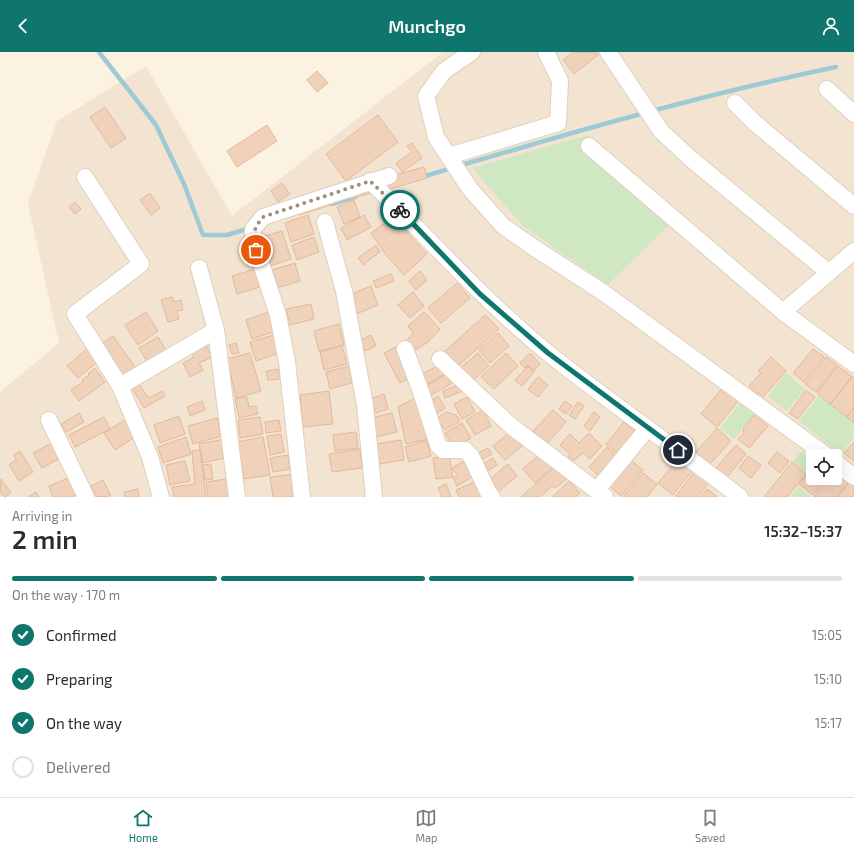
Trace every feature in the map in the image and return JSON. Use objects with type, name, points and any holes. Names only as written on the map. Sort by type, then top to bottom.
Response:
[{"type":"street","points":[[472,52],[444,71],[426,96],[436,137],[470,188],[503,226],[604,293],[817,449]]},
{"type":"street","points":[[449,156],[558,124],[560,81],[546,52]]},
{"type":"street","points":[[608,52],[662,131],[691,159],[828,272]]},
{"type":"street","points":[[827,89],[854,114]]},
{"type":"street","points":[[735,103],[755,123],[854,206]]},
{"type":"street","points":[[589,146],[783,312],[854,364]]},
{"type":"street","points":[[302,497],[287,362],[278,315],[253,239],[253,229],[263,217],[370,181],[390,176]]},
{"type":"street","points":[[85,177],[140,264],[75,314],[120,386],[150,457],[161,497]]},
{"type":"street","points":[[370,181],[430,240],[480,294],[548,353],[740,497]]},
{"type":"street","points":[[326,222],[344,291],[366,405],[374,497]]},
{"type":"street","points":[[783,312],[854,251]]},
{"type":"street","points":[[199,268],[216,330],[237,497]]},
{"type":"street","points":[[120,386],[216,330]]},
{"type":"street","points":[[405,349],[438,444],[443,450],[465,450],[471,456],[488,492],[492,497]]},
{"type":"street","points":[[440,359],[511,426],[594,493],[648,428]]},
{"type":"street","points":[[50,420],[86,497]]},
{"type":"street","points":[[842,468],[854,477]]},
{"type":"shaded area","points":[[443,52],[854,52],[854,497],[0,497],[0,392],[59,343],[28,203],[57,121],[146,66],[232,216]]},
{"type":"green space","points":[[588,135],[679,215],[608,285],[523,226],[472,168]]},
{"type":"green space","points":[[786,373],[805,389],[787,411],[768,396]]},
{"type":"green space","points":[[819,396],[854,423],[854,437],[842,453],[842,449],[835,449],[799,421]]},
{"type":"green space","points":[[740,403],[754,415],[734,439],[720,428]]},
{"type":"green space","points":[[802,451],[806,454],[806,471],[793,462]]},
{"type":"green space","points":[[798,487],[811,497],[790,497]]},
{"type":"building","points":[[574,52],[596,52],[598,55],[574,74],[563,60]]},
{"type":"building","points":[[317,71],[328,83],[317,92],[307,80]]},
{"type":"building","points":[[105,107],[126,138],[111,148],[90,117]]},
{"type":"building","points":[[378,115],[398,142],[346,181],[326,154]]},
{"type":"building","points":[[267,125],[277,141],[237,167],[227,151]]},
{"type":"building","points":[[412,143],[422,158],[402,172],[396,163],[412,152],[407,146]]},
{"type":"building","points":[[424,167],[427,178],[390,189],[387,177]]},
{"type":"building","points":[[282,183],[290,194],[278,202],[271,191]]},
{"type":"building","points":[[372,183],[375,192],[350,199],[347,191]]},
{"type":"building","points":[[150,193],[160,208],[151,215],[140,200]]},
{"type":"building","points":[[334,194],[337,203],[299,215],[297,207]]},
{"type":"building","points":[[354,200],[360,217],[344,224],[337,207]]},
{"type":"building","points":[[75,202],[81,209],[75,214],[69,207]]},
{"type":"building","points":[[308,215],[314,234],[291,242],[285,223]]},
{"type":"building","points":[[364,215],[371,227],[347,240],[341,228]]},
{"type":"building","points":[[393,217],[427,254],[404,275],[386,255],[371,233]]},
{"type":"building","points":[[282,231],[291,259],[270,266],[261,237]]},
{"type":"building","points":[[314,237],[319,252],[297,260],[292,245]]},
{"type":"building","points":[[376,245],[380,252],[363,265],[358,258]]},
{"type":"building","points":[[295,263],[300,281],[277,288],[272,270]]},
{"type":"building","points":[[255,269],[260,287],[237,294],[232,276]]},
{"type":"building","points":[[420,271],[427,280],[416,290],[409,281]]},
{"type":"building","points":[[391,274],[394,281],[376,288],[373,281]]},
{"type":"building","points":[[457,283],[470,298],[441,323],[428,308]]},
{"type":"building","points":[[371,286],[378,305],[354,315],[346,296]]},
{"type":"building","points":[[413,292],[424,306],[410,318],[398,305]]},
{"type":"building","points":[[172,297],[174,302],[181,300],[183,310],[177,311],[179,319],[168,322],[161,300]]},
{"type":"building","points":[[311,304],[314,319],[290,325],[286,309]]},
{"type":"building","points":[[271,311],[277,331],[252,339],[246,320]]},
{"type":"building","points":[[146,312],[158,331],[138,345],[125,325]]},
{"type":"building","points":[[424,312],[440,329],[428,342],[411,353],[404,344],[413,333],[408,326]]},
{"type":"building","points":[[485,315],[499,329],[456,368],[443,353]]},
{"type":"building","points":[[339,324],[344,345],[319,351],[314,331]]},
{"type":"building","points":[[498,333],[509,346],[490,363],[479,350]]},
{"type":"building","points":[[277,334],[282,352],[256,361],[250,342]]},
{"type":"building","points":[[371,335],[376,346],[365,351],[360,340]]},
{"type":"building","points":[[113,336],[138,371],[123,382],[98,346]]},
{"type":"building","points":[[158,337],[167,352],[148,363],[139,348]]},
{"type":"building","points":[[205,343],[212,357],[199,363],[203,370],[190,377],[183,363],[194,357],[191,350]]},
{"type":"building","points":[[236,343],[239,353],[232,354],[229,345]]},
{"type":"building","points":[[342,346],[347,364],[324,370],[320,352]]},
{"type":"building","points":[[396,347],[411,377],[400,383],[384,353]]},
{"type":"building","points":[[87,349],[97,362],[78,378],[67,366]]},
{"type":"building","points":[[813,349],[824,357],[804,382],[793,373]]},
{"type":"building","points":[[250,353],[261,391],[236,398],[227,359]]},
{"type":"building","points":[[478,353],[489,366],[470,383],[458,370]]},
{"type":"building","points":[[506,353],[518,366],[494,389],[481,377]]},
{"type":"building","points":[[530,353],[540,364],[534,371],[528,365],[525,368],[520,363]]},
{"type":"building","points":[[771,357],[786,371],[763,397],[759,393],[757,394],[749,386],[761,373],[758,371]]},
{"type":"building","points":[[826,357],[837,365],[816,392],[805,384]]},
{"type":"building","points":[[439,365],[445,375],[426,385],[420,375]]},
{"type":"building","points":[[349,366],[352,383],[330,389],[326,372]]},
{"type":"building","points":[[528,366],[534,372],[522,386],[515,380]]},
{"type":"building","points":[[838,366],[852,377],[830,404],[817,393]]},
{"type":"building","points":[[95,368],[105,382],[79,401],[71,390],[83,382],[82,380]]},
{"type":"building","points":[[279,369],[280,379],[268,380],[266,371]]},
{"type":"building","points":[[445,374],[451,384],[429,396],[424,387]]},
{"type":"building","points":[[538,377],[548,385],[538,397],[528,389]]},
{"type":"building","points":[[852,377],[854,378],[854,407],[847,417],[830,404]]},
{"type":"building","points":[[138,383],[149,398],[162,391],[165,396],[144,408],[131,386]]},
{"type":"building","points":[[460,384],[463,391],[445,398],[443,391]]},
{"type":"building","points":[[723,387],[739,400],[717,427],[701,414]]},
{"type":"building","points":[[806,390],[815,397],[798,419],[789,413]]},
{"type":"building","points":[[329,391],[333,424],[303,427],[300,395]]},
{"type":"building","points":[[384,394],[388,409],[376,413],[371,399]]},
{"type":"building","points":[[438,396],[445,408],[437,413],[430,401]]},
{"type":"building","points":[[247,397],[249,407],[256,406],[258,414],[239,418],[235,399]]},
{"type":"building","points":[[417,397],[427,439],[406,444],[398,407]]},
{"type":"building","points":[[467,397],[475,412],[462,419],[454,404]]},
{"type":"building","points":[[202,401],[205,410],[190,416],[187,407]]},
{"type":"building","points":[[565,401],[572,406],[566,414],[559,409]]},
{"type":"building","points":[[578,402],[584,406],[575,419],[569,415]]},
{"type":"building","points":[[854,407],[854,423],[847,417]]},
{"type":"building","points":[[483,410],[491,426],[475,435],[466,420]]},
{"type":"building","points":[[553,410],[566,422],[547,444],[533,431]]},
{"type":"building","points":[[447,412],[456,415],[460,421],[445,430],[437,418]]},
{"type":"building","points":[[594,412],[600,417],[590,431],[584,426]]},
{"type":"building","points":[[79,413],[84,422],[66,432],[61,424]]},
{"type":"building","points":[[392,413],[397,432],[375,437],[371,418]]},
{"type":"building","points":[[754,415],[768,426],[749,448],[738,439],[744,433],[743,429]]},
{"type":"building","points":[[179,416],[185,434],[160,443],[154,425]]},
{"type":"building","points":[[104,417],[110,429],[75,447],[69,435]]},
{"type":"building","points":[[260,417],[263,434],[240,438],[238,420]]},
{"type":"building","points":[[128,418],[138,435],[115,450],[104,433]]},
{"type":"building","points":[[217,418],[222,436],[193,444],[188,426]]},
{"type":"building","points":[[279,420],[281,431],[266,433],[265,422]]},
{"type":"building","points":[[624,422],[638,434],[621,456],[606,444]]},
{"type":"building","points":[[462,423],[471,438],[454,448],[445,433]]},
{"type":"building","points":[[717,428],[731,441],[709,465],[695,453]]},
{"type":"building","points":[[356,432],[358,448],[335,451],[333,435]]},
{"type":"building","points":[[510,432],[522,446],[505,460],[493,446]]},
{"type":"building","points":[[589,433],[602,446],[590,459],[583,453],[574,460],[570,460],[568,458],[570,454],[560,445],[570,434],[579,443]]},
{"type":"building","points":[[281,434],[284,452],[270,455],[267,436]]},
{"type":"building","points":[[186,437],[191,454],[163,463],[158,447]]},
{"type":"building","points":[[263,437],[270,475],[244,479],[237,442]]},
{"type":"building","points":[[224,439],[228,457],[203,463],[199,444]]},
{"type":"building","points":[[401,440],[404,460],[379,464],[376,444]]},
{"type":"building","points":[[427,440],[431,456],[409,462],[405,447]]},
{"type":"building","points":[[54,442],[62,457],[42,468],[33,453]]},
{"type":"building","points":[[854,442],[854,461],[844,453]]},
{"type":"building","points":[[736,445],[746,454],[727,477],[716,468]]},
{"type":"building","points":[[607,447],[619,458],[601,478],[589,467]]},
{"type":"building","points":[[488,448],[492,454],[481,460],[478,453]]},
{"type":"building","points":[[360,449],[362,468],[332,472],[329,454]]},
{"type":"building","points":[[200,450],[206,497],[174,497],[172,487],[195,484],[192,451]]},
{"type":"building","points":[[20,451],[33,472],[19,481],[9,465],[16,460],[14,455]]},
{"type":"building","points":[[542,452],[554,466],[535,483],[523,469]]},
{"type":"building","points":[[777,452],[789,461],[780,473],[768,463]]},
{"type":"building","points":[[288,455],[290,469],[273,472],[270,458]]},
{"type":"building","points":[[449,456],[453,477],[436,479],[433,458]]},
{"type":"building","points":[[748,456],[761,465],[751,478],[739,468]]},
{"type":"building","points":[[493,458],[497,465],[488,471],[483,464]]},
{"type":"building","points":[[628,458],[643,470],[621,496],[606,483]]},
{"type":"building","points":[[679,458],[693,470],[673,495],[658,483]]},
{"type":"building","points":[[468,459],[477,474],[457,486],[453,478],[457,475],[452,468]]},
{"type":"building","points":[[185,461],[190,481],[170,485],[166,465]]},
{"type":"building","points":[[792,462],[806,474],[787,497],[764,497]]},
{"type":"building","points":[[211,464],[213,479],[205,480],[203,465]]},
{"type":"building","points":[[508,464],[517,476],[497,493],[488,481]]},
{"type":"building","points":[[555,467],[566,479],[557,487],[551,487],[540,497],[521,497]]},
{"type":"building","points":[[695,471],[709,483],[697,497],[675,497]]},
{"type":"building","points":[[643,473],[657,484],[647,497],[623,497]]},
{"type":"building","points":[[295,474],[299,497],[273,497],[270,477]]},
{"type":"building","points":[[806,476],[806,485],[821,485],[813,495],[799,484]]},
{"type":"building","points":[[842,476],[849,482],[837,497],[814,497],[823,485],[842,485]]},
{"type":"building","points":[[68,478],[76,495],[71,497],[53,497],[49,486]]},
{"type":"building","points":[[1,479],[11,493],[5,497],[0,492]]},
{"type":"building","points":[[226,479],[229,497],[208,497],[206,482]]},
{"type":"building","points":[[103,480],[111,496],[97,497],[91,486]]},
{"type":"building","points":[[477,481],[483,497],[459,497],[456,490]]},
{"type":"building","points":[[569,481],[580,493],[576,497],[552,497]]},
{"type":"building","points":[[849,482],[854,486],[854,497],[837,497]]},
{"type":"building","points":[[446,484],[451,497],[442,497],[438,488]]},
{"type":"building","points":[[138,489],[139,497],[125,497],[124,492]]},
{"type":"building","points":[[707,489],[717,497],[700,497]]},
{"type":"building","points":[[36,492],[39,497],[28,497]]},
{"type":"waterway","points":[[99,52],[156,125],[184,184],[203,235],[227,235],[250,228]]},
{"type":"waterway","points":[[422,177],[576,132],[680,104],[784,78],[836,67]]},
{"type":"waterway","points":[[332,204],[355,197]]},
{"type":"way so far","points":[[256,250],[253,239],[253,229],[263,217],[370,181],[400,210]]},
{"type":"route","points":[[400,210],[480,294],[548,353],[678,450]]}]
